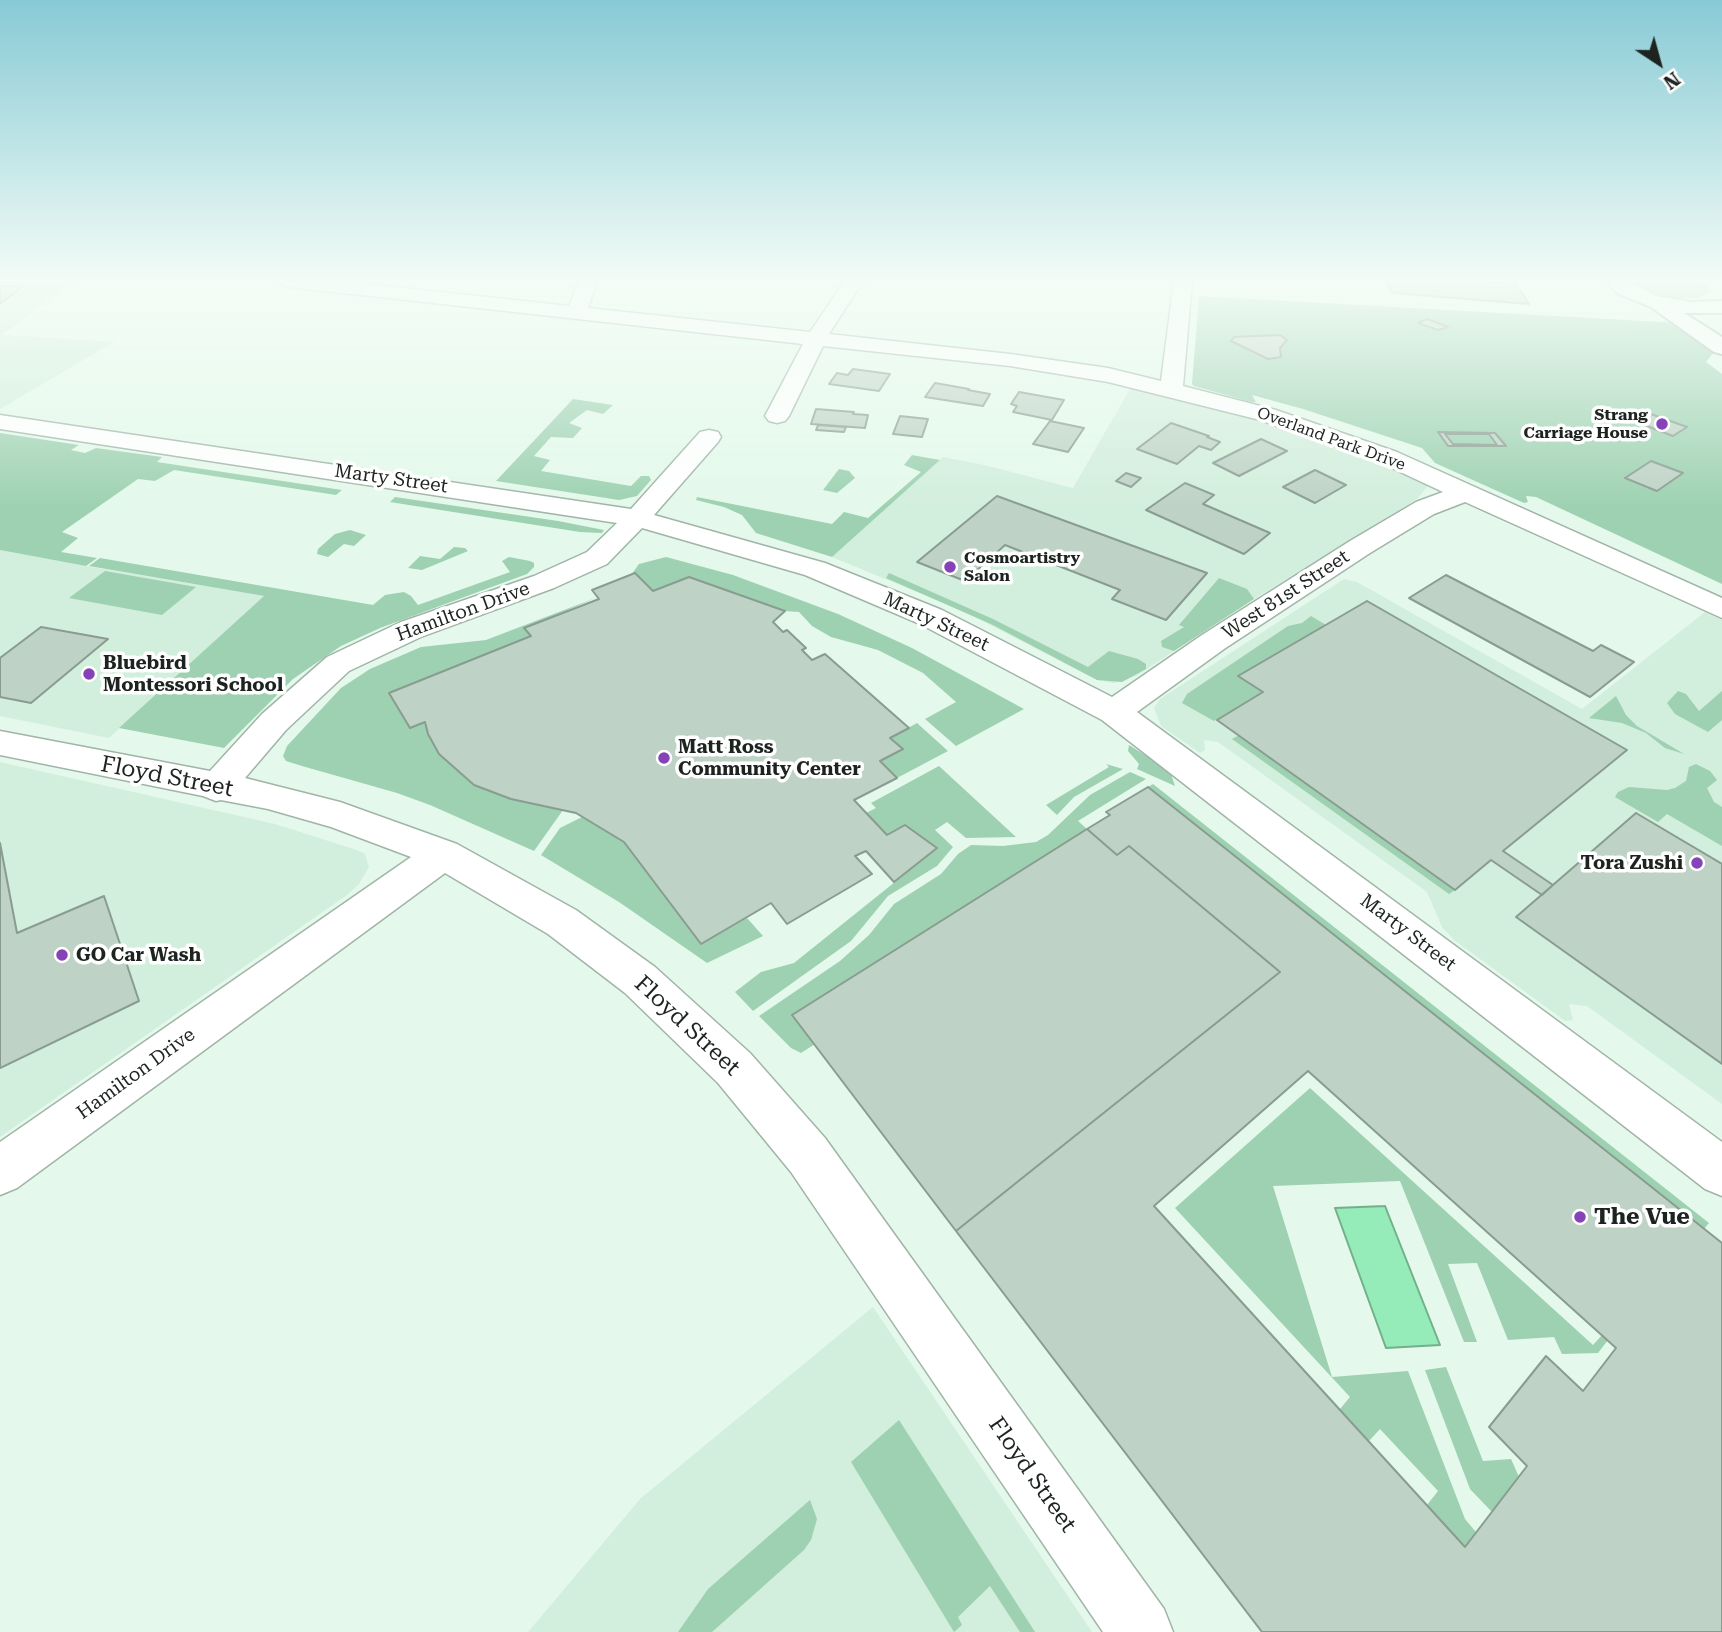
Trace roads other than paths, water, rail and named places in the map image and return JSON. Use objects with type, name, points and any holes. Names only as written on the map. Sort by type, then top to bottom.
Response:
[{"type":"street","points":[[777,416],[806,357]]},
{"type":"street","name":"Overland Park Drive","points":[[980,357],[1108,375],[1268,415],[1334,437],[1467,492],[1722,609]]},
{"type":"street","points":[[1171,390],[1175,357]]},
{"type":"street","name":"Marty Street","points":[[0,422],[638,518],[815,569],[931,617],[1114,712],[1722,1172]]},
{"type":"street","name":"Hamilton Drive","points":[[216,788],[274,722],[338,664],[412,629],[544,582],[597,558],[638,518],[709,438]]},
{"type":"street","name":"West 81st Street","points":[[1114,712],[1213,642],[1360,547],[1425,508],[1467,492]]},
{"type":"street","name":"Floyd Street","points":[[0,743],[216,788],[268,796],[340,816],[443,854],[562,922],[640,980],[734,1068],[808,1155],[1141,1632]]},
{"type":"street","name":"Hamilton Drive","points":[[0,1171],[443,854]]},
{"type":"place","name":"Strang Carriage House","points":[[1662,424]]},
{"type":"place","name":"Cosmoartistry Salon","points":[[950,567]]},
{"type":"place","name":"Bluebird Montessori School","points":[[89,674]]},
{"type":"place","name":"Matt Ross Community Center","points":[[664,758]]},
{"type":"place","name":"Tora Zushi","points":[[1697,863]]},
{"type":"place","name":"GO Car Wash","points":[[62,955]]},
{"type":"place","name":"The Vue","points":[[1580,1217]]}]
